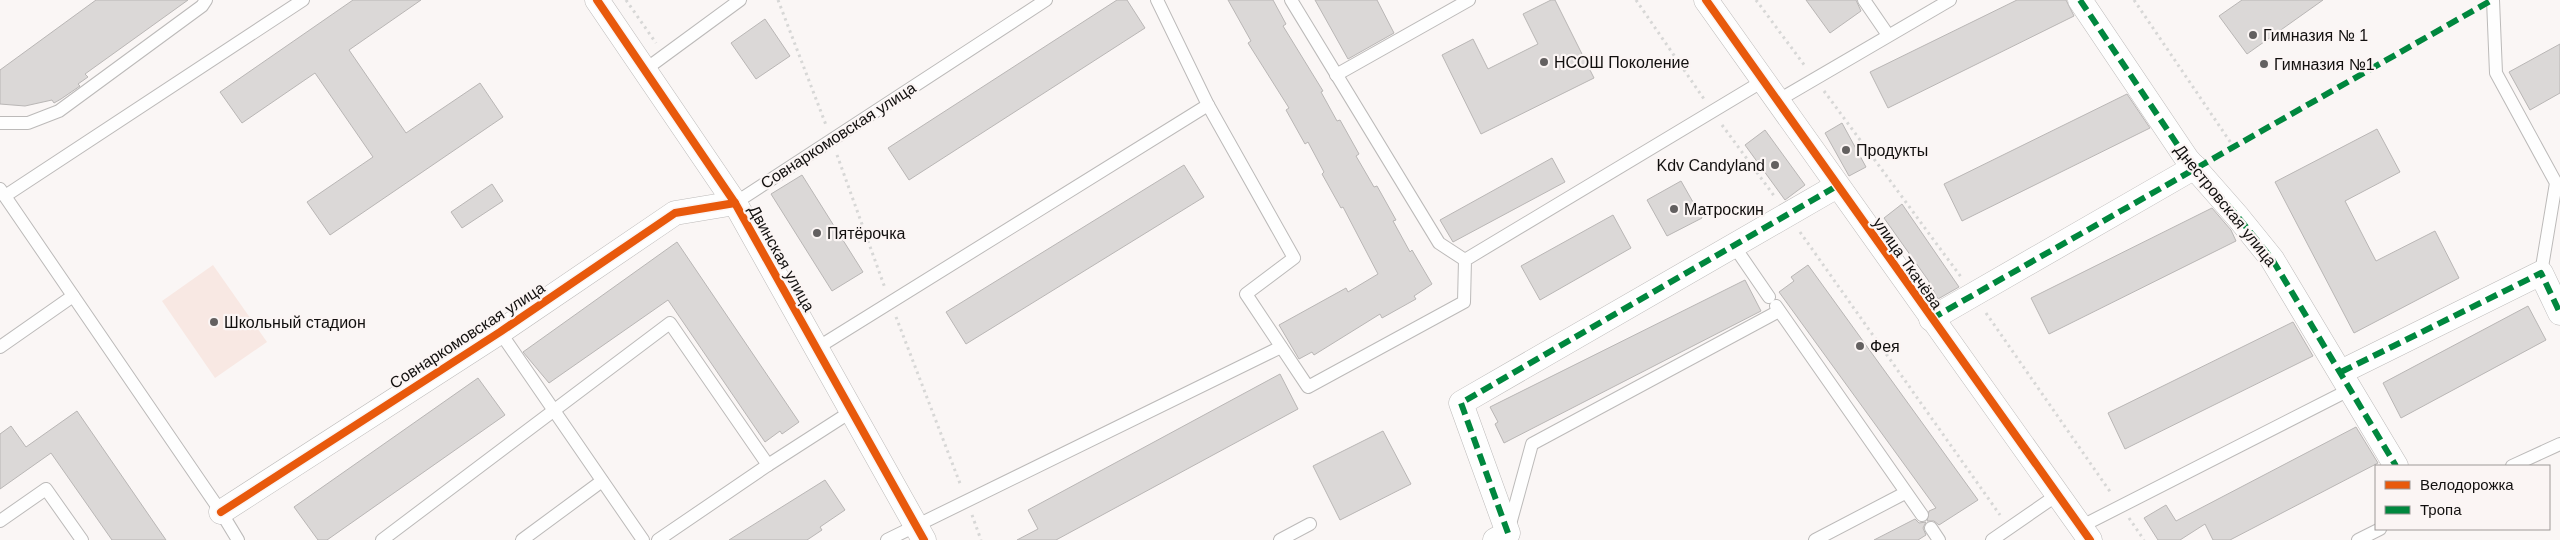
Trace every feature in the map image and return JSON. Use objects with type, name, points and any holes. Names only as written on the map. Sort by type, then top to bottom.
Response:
[{"type":"street","name":"Двинская улица","points":[[597,0],[735,203],[920,533]]},
{"type":"street","name":"улица Ткачёва","points":[[1706,0],[2085,533]]},
{"type":"street","name":"Днестровская улица","points":[[2080,0],[2187,159],[2272,258],[2395,465]]},
{"type":"street","points":[[1931,318],[2195,167]]},
{"type":"street","points":[[1502,536],[1461,403],[1837,186]]},
{"type":"street","name":"Совнаркомовская улица","points":[[221,512],[500,332],[675,213],[735,203]]},
{"type":"street","points":[[2346,380],[2542,273],[2560,313]]},
{"type":"lane","points":[[0,124],[28,123],[58,111],[202,6],[206,0]]},
{"type":"lane","points":[[238,540],[221,512],[2,193],[303,0]]},
{"type":"lane","points":[[646,70],[740,0]]},
{"type":"lane","name":"Совнаркомовская улица","points":[[735,203],[1046,0]]},
{"type":"lane","points":[[1157,0],[1208,105],[1294,258],[1246,294],[1308,387],[1464,302],[1464,260]]},
{"type":"lane","points":[[1291,0],[1439,243],[1464,260]]},
{"type":"lane","points":[[1336,75],[1470,0]]},
{"type":"lane","points":[[1864,0],[1888,35]]},
{"type":"lane","points":[[1777,101],[1950,0]]},
{"type":"lane","points":[[2493,0],[2496,73],[2556,183],[2542,273]]},
{"type":"lane","points":[[1464,260],[1763,81]]},
{"type":"lane","points":[[817,348],[1208,105]]},
{"type":"lane","points":[[1734,246],[1905,494],[1922,515]]},
{"type":"lane","points":[[0,347],[73,296]]},
{"type":"lane","points":[[1502,536],[1532,444],[1775,305]]},
{"type":"lane","points":[[390,538],[670,323],[768,465]]},
{"type":"lane","points":[[500,332],[643,540]]},
{"type":"lane","points":[[887,540],[920,533],[967,500],[1281,346]]},
{"type":"lane","points":[[2085,533],[2120,506],[2346,380]]},
{"type":"lane","points":[[658,540],[768,465],[852,411]]},
{"type":"lane","points":[[2514,465],[2560,444]]},
{"type":"lane","points":[[522,540],[602,481]]},
{"type":"lane","points":[[0,521],[46,489],[82,540]]},
{"type":"lane","points":[[1814,540],[1905,494]]},
{"type":"lane","points":[[1992,540],[2057,495]]},
{"type":"lane","points":[[1280,540],[1310,524]]},
{"type":"lane","points":[[1931,528],[1939,540]]},
{"type":"lane","points":[[2358,540],[2378,530]]},
{"type":"path","points":[[626,0],[665,56]]},
{"type":"path","points":[[778,0],[831,139],[890,303],[982,540]]},
{"type":"path","points":[[1636,0],[1712,112],[1788,215],[2010,529]]},
{"type":"path","points":[[1756,0],[1973,294],[2144,540]]},
{"type":"path","points":[[2134,0],[2233,146]]},
{"type":"shaded area","name":"Школьный стадион","points":[[213,265],[267,342],[215,378],[162,301]]},
{"type":"building","points":[[96,0],[188,0],[85,74],[88,77],[78,84],[80,86],[54,103],[52,100],[25,106],[0,104],[0,70]]},
{"type":"building","points":[[353,0],[421,0],[349,50],[406,133],[480,83],[503,117],[330,235],[307,202],[373,157],[315,73],[242,123],[220,92]]},
{"type":"building","points":[[1117,0],[1127,0],[1145,28],[909,180],[888,148]]},
{"type":"building","points":[[1228,0],[1273,0],[1286,24],[1283,26],[1323,91],[1321,92],[1337,121],[1340,120],[1359,154],[1356,156],[1374,187],[1377,186],[1396,220],[1393,221],[1410,252],[1412,250],[1432,284],[1414,296],[1416,299],[1382,318],[1380,314],[1314,355],[1312,352],[1299,359],[1279,325],[1346,288],[1348,292],[1378,274],[1343,207],[1341,208],[1322,174],[1324,172],[1308,142],[1305,144],[1286,110],[1289,108],[1248,43],[1251,41]]},
{"type":"building","points":[[1315,0],[1377,0],[1394,33],[1348,59]]},
{"type":"building","name":"НСОШ Поколение","points":[[1551,0],[1555,0],[1594,78],[1481,134],[1442,55],[1473,39],[1488,69],[1538,44],[1523,14]]},
{"type":"building","points":[[1806,0],[1856,0],[1861,11],[1830,33]]},
{"type":"building","points":[[2017,0],[2066,0],[2074,16],[1888,108],[1870,72]]},
{"type":"building","name":"Гимназия № 1","points":[[2242,0],[2323,0],[2247,54],[2219,16]]},
{"type":"building","points":[[765,19],[790,56],[756,79],[731,43]]},
{"type":"building","points":[[2560,44],[2560,93],[2530,110],[2509,72]]},
{"type":"building","points":[[2127,94],[2150,128],[1962,221],[1944,184]]},
{"type":"building","name":"Продукты","points":[[1842,123],[1866,167],[1849,176],[1825,133]]},
{"type":"building","points":[[2377,129],[2400,172],[2345,201],[2376,261],[2435,231],[2459,278],[2354,333],[2275,182]]},
{"type":"building","name":"Kdv Candyland","points":[[1765,130],[1805,185],[1785,200],[1745,145]]},
{"type":"building","points":[[1552,158],[1565,182],[1453,242],[1440,220]]},
{"type":"building","points":[[1184,165],[1204,197],[966,344],[946,312]]},
{"type":"building","name":"Пятёрочка","points":[[802,175],[863,272],[832,291],[771,194]]},
{"type":"building","name":"Матроскин","points":[[1681,181],[1702,218],[1667,236],[1647,200]]},
{"type":"building","points":[[492,184],[503,201],[462,228],[451,212]]},
{"type":"building","points":[[1902,204],[1959,287],[1938,299],[1928,280],[1884,218]]},
{"type":"building","points":[[2212,208],[2231,230],[2236,241],[2049,334],[2031,298]]},
{"type":"building","points":[[1613,215],[1631,248],[1540,300],[1521,266]]},
{"type":"building","points":[[677,242],[799,422],[782,434],[780,431],[765,442],[668,300],[549,383],[523,352]]},
{"type":"building","points":[[1808,265],[1978,500],[1939,525],[1934,521],[1927,521],[1929,511],[1936,508],[1779,292],[1794,281],[1791,277]]},
{"type":"building","points":[[1745,280],[1761,311],[1504,443],[1495,424],[1498,422],[1490,407]]},
{"type":"building","points":[[2528,306],[2546,340],[2401,418],[2383,383]]},
{"type":"building","points":[[2293,322],[2313,356],[2125,449],[2108,413]]},
{"type":"building","points":[[1280,374],[1298,409],[1056,540],[1017,540],[1038,529],[1028,510]]},
{"type":"building","points":[[478,378],[505,415],[327,540],[318,540],[294,507]]},
{"type":"building","points":[[77,411],[166,540],[112,540],[51,453],[0,489],[0,434],[11,426],[26,447]]},
{"type":"building","points":[[2356,427],[2378,463],[2230,540],[2213,540],[2205,524],[2180,540],[2158,540],[2144,518],[2166,505],[2176,521]]},
{"type":"building","points":[[1383,431],[1411,484],[1340,520],[1313,466]]},
{"type":"building","points":[[825,480],[845,510],[820,527],[822,530],[807,540],[729,540]]},
{"type":"building","points":[[1915,519],[1919,523],[1926,522],[1923,528],[1926,535],[1918,540],[1874,540]]},
{"type":"marked path","points":[[2080,0],[2187,159],[2272,259],[2395,465]]},
{"type":"marked path","points":[[1931,319],[2492,0]]},
{"type":"marked path","points":[[1508,533],[1461,403],[1837,186]]},
{"type":"marked path","points":[[2341,372],[2541,273],[2560,313]]},
{"type":"cycle path","points":[[597,0],[735,203],[924,540]]},
{"type":"cycle path","points":[[1706,0],[2090,540]]},
{"type":"cycle path","points":[[221,512],[500,332],[675,213],[735,203]]},
{"type":"place","name":"Гимназия № 1","points":[[2253,35]]},
{"type":"place","name":"НСОШ Поколение","points":[[1544,62]]},
{"type":"place","name":"Гимназия №1","points":[[2264,64]]},
{"type":"place","name":"Продукты","points":[[1846,150]]},
{"type":"place","name":"Kdv Candyland","points":[[1775,165]]},
{"type":"place","name":"Матроскин","points":[[1674,209]]},
{"type":"place","name":"Пятёрочка","points":[[817,233]]},
{"type":"place","name":"Школьный стадион","points":[[214,322]]},
{"type":"place","name":"Фея","points":[[1860,346]]}]
